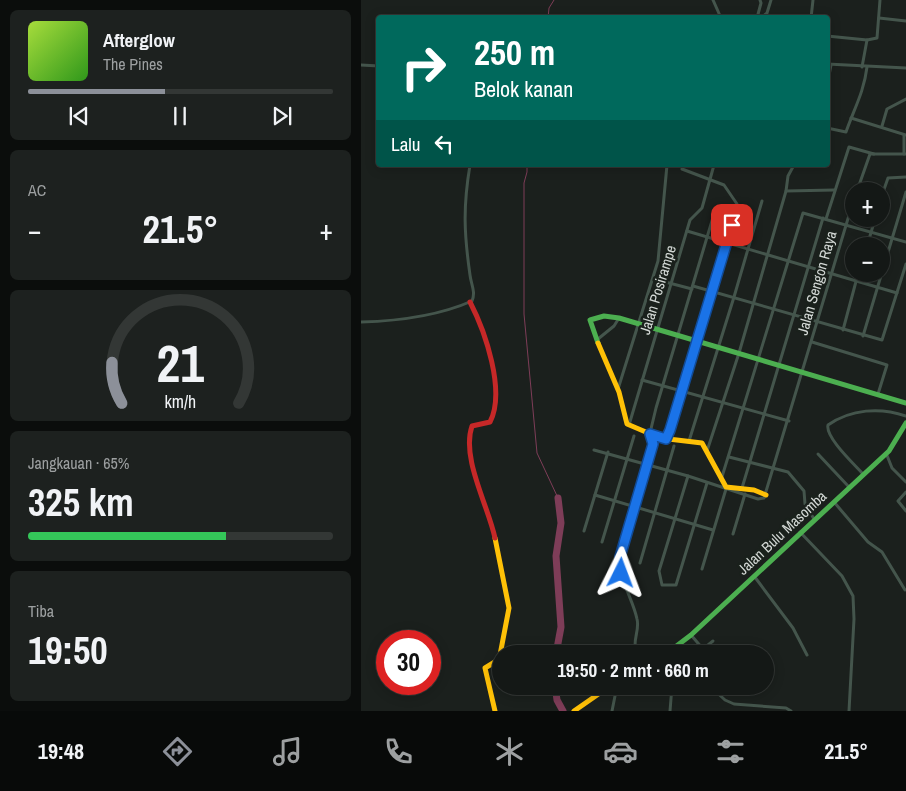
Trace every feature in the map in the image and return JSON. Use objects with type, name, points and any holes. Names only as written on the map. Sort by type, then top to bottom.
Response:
[{"type":"street","points":[[713,0],[720,15]]},
{"type":"street","points":[[759,0],[761,3],[759,15]]},
{"type":"street","points":[[764,15],[767,13],[771,0]]},
{"type":"street","points":[[811,15],[813,0]]},
{"type":"street","points":[[830,36],[867,40],[878,36],[880,0]]},
{"type":"street","points":[[879,18],[906,21]]},
{"type":"street","points":[[862,67],[867,40]]},
{"type":"street","points":[[830,64],[906,68]]},
{"type":"street","points":[[361,66],[376,66]]},
{"type":"street","points":[[830,129],[845,133],[863,93],[867,67]]},
{"type":"street","points":[[881,126],[887,109],[906,99]]},
{"type":"street","points":[[742,488],[824,218],[849,147],[874,154],[905,154],[905,135],[851,118]]},
{"type":"street","points":[[860,182],[870,154],[874,154]]},
{"type":"street","points":[[470,167],[463,217],[470,279],[474,295],[471,302],[480,322],[491,361],[494,414],[490,422],[472,426],[468,438],[473,467],[491,518],[509,608],[500,655],[498,660],[487,665],[485,668],[495,711]]},
{"type":"street","points":[[618,389],[653,279],[661,241],[664,176],[666,167]]},
{"type":"street","name":"Jalan Posirampe","points":[[629,425],[691,218],[701,208],[712,167]]},
{"type":"street","points":[[707,451],[754,304],[786,192],[788,176],[793,167]]},
{"type":"street","points":[[666,439],[683,392],[737,204],[724,185],[682,169]]},
{"type":"street","points":[[887,182],[888,178],[906,177]]},
{"type":"street","points":[[786,192],[834,190]]},
{"type":"street","points":[[863,336],[906,192]]},
{"type":"street","points":[[689,441],[719,348],[762,201]]},
{"type":"street","points":[[721,480],[803,213],[845,224]]},
{"type":"street","points":[[634,645],[633,639],[638,622],[633,599],[619,565],[653,444],[650,434],[662,386],[714,214]]},
{"type":"street","name":"Jalan Sengon Raya","points":[[766,495],[846,227]]},
{"type":"street","points":[[854,227],[906,242]]},
{"type":"street","points":[[870,237],[873,227]]},
{"type":"street","points":[[687,231],[845,277]]},
{"type":"street","points":[[653,279],[713,291],[863,336],[883,339],[906,264]]},
{"type":"street","points":[[843,330],[855,282]]},
{"type":"street","points":[[862,282],[897,293]]},
{"type":"street","points":[[361,322],[396,321],[471,302]]},
{"type":"street","points":[[766,495],[742,488],[728,488],[721,480],[702,443],[666,439],[629,425],[624,419],[618,389],[606,366],[590,320],[605,316],[619,318],[906,402]]},
{"type":"street","points":[[598,339],[614,326],[619,318]]},
{"type":"street","points":[[812,342],[887,364],[879,394]]},
{"type":"street","points":[[642,380],[724,401],[789,421]]},
{"type":"street","points":[[863,474],[837,444],[828,430],[828,424],[840,417],[869,411],[885,410],[906,416]]},
{"type":"street","name":"Jalan Bulu Masomba","points":[[681,645],[886,453],[900,436],[906,423]]},
{"type":"street","points":[[602,542],[634,436]]},
{"type":"street","points":[[640,563],[675,446]]},
{"type":"street","points":[[594,450],[608,452],[688,476],[760,500],[766,495]]},
{"type":"street","points":[[584,531],[608,452]]},
{"type":"street","points":[[886,453],[892,468],[906,482]]},
{"type":"street","points":[[818,454],[849,487]]},
{"type":"street","points":[[729,457],[774,470],[788,472],[804,492],[805,504],[814,519]]},
{"type":"street","points":[[688,476],[659,571],[663,584],[676,585],[707,482]]},
{"type":"street","points":[[701,569],[725,489]]},
{"type":"street","points":[[906,492],[898,501],[906,511]]},
{"type":"street","points":[[733,534],[745,494]]},
{"type":"street","points":[[595,495],[675,517],[713,530]]},
{"type":"street","points":[[833,502],[868,542],[882,552],[905,590]]},
{"type":"street","points":[[800,532],[842,576],[853,596],[854,619],[849,711]]},
{"type":"street","points":[[754,576],[793,628],[807,655]]},
{"type":"street","points":[[691,635],[703,649],[713,641]]},
{"type":"street","points":[[574,711],[596,695]]},
{"type":"street","points":[[612,711],[615,695]]},
{"type":"street","points":[[671,711],[672,695]]},
{"type":"street","points":[[720,695],[734,704],[786,708],[791,711]]},
{"type":"waterway","points":[[548,15],[549,8],[554,0]]},
{"type":"waterway","points":[[527,167],[524,183],[524,314],[537,453],[558,498]]},
{"type":"waterway","points":[[558,498],[561,523],[556,556],[561,627],[558,645]]},
{"type":"waterway","points":[[556,695],[563,711]]},
{"type":"traffic: fast","points":[[598,343],[590,320],[604,316],[619,318],[906,403]]},
{"type":"traffic: fast","points":[[678,645],[691,635],[889,451],[906,423]]},
{"type":"traffic: slow","points":[[598,343],[619,392],[627,424],[660,438],[702,443],[726,487],[754,490],[766,495]]},
{"type":"traffic: slow","points":[[495,538],[509,608],[500,655],[498,660],[485,668],[495,711]]},
{"type":"traffic: slow","points":[[574,711],[597,695]]},
{"type":"traffic: jam","points":[[470,302],[482,329],[495,378],[496,394],[490,422],[472,426],[470,439],[473,467],[495,538]]},
{"type":"route","points":[[621,573],[620,557],[653,444],[650,434],[666,439],[670,430],[732,225]]}]
